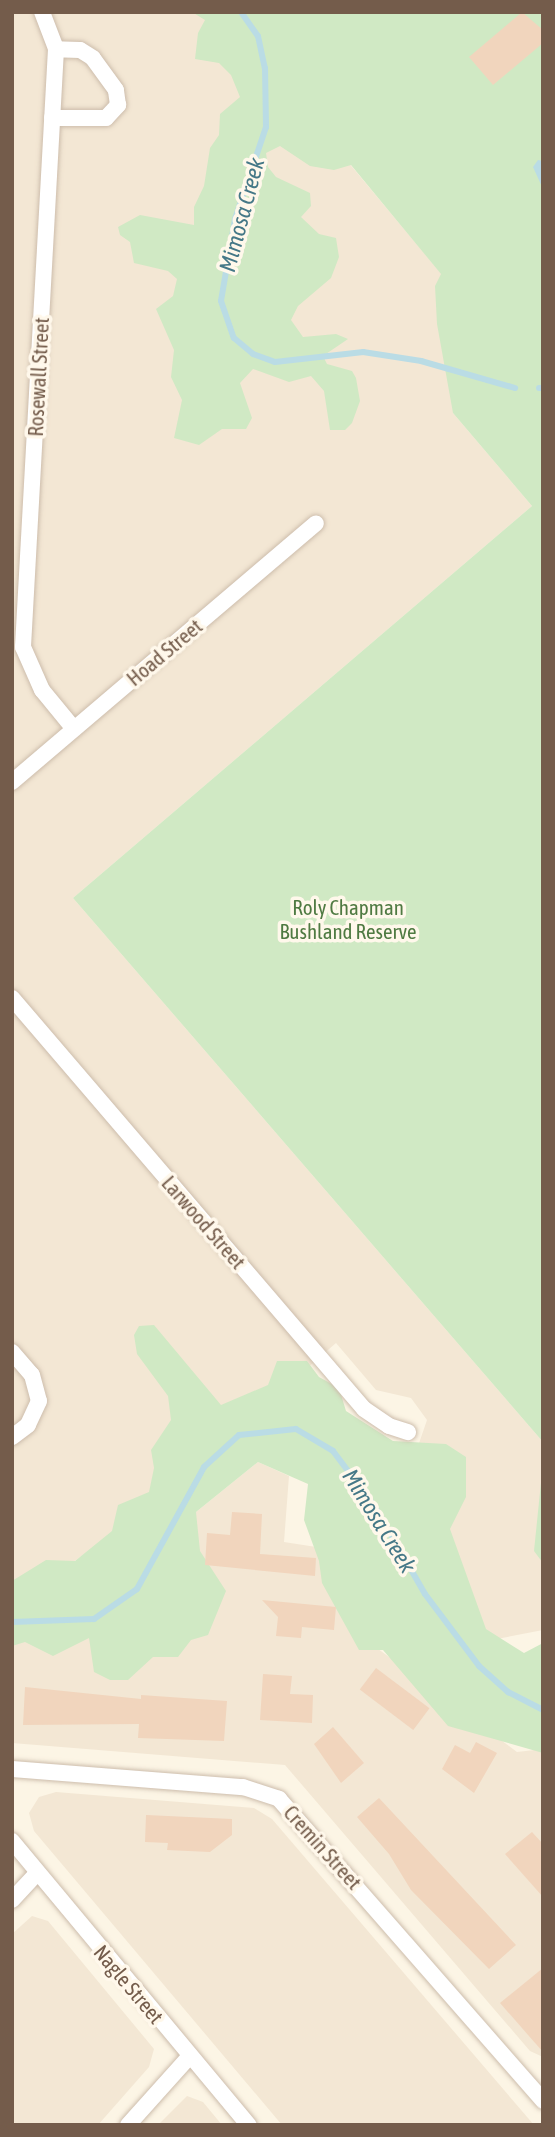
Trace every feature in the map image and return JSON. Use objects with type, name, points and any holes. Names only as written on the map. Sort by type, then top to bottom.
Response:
[{"type":"street","name":"Rosewall Street","points":[[42,12],[56,49],[23,646],[43,691],[74,729]]},
{"type":"street","points":[[52,118],[106,118],[117,105],[116,90],[93,58],[80,50],[56,49]]},
{"type":"street","name":"Hoad Street","points":[[12,782],[316,523]]},
{"type":"street","name":"Larwood Street","points":[[12,998],[364,1409],[389,1426],[408,1432]]},
{"type":"street","points":[[12,1352],[32,1375],[39,1401],[28,1425],[12,1437]]},
{"type":"street","name":"Cremin Street","points":[[12,1769],[243,1787],[279,1799],[542,2098]]},
{"type":"street","name":"Nagle Street","points":[[12,1841],[36,1874],[249,2125]]},
{"type":"street","points":[[12,1900],[36,1874]]},
{"type":"street","points":[[128,2125],[190,2056]]},
{"type":"shaded area","points":[[12,12],[223,12],[514,361],[453,413],[532,506],[73,898],[543,1442],[543,1630],[476,1643],[415,1455],[427,1420],[411,1398],[376,1390],[336,1343],[136,1517],[12,1606]]},
{"type":"shaded area","points":[[258,1462],[289,1476],[284,1542],[374,1556],[366,1640],[517,1752],[543,1749],[543,2057],[530,2051],[285,1765],[12,1743],[12,1633],[196,1512]]},
{"type":"shaded area","points":[[56,1792],[254,1808],[272,1819],[534,2125],[282,2125],[34,1831],[29,1813],[39,1797]]},
{"type":"shaded area","points":[[32,1916],[48,1921],[154,2049],[149,2067],[98,2125],[12,2125],[12,1934]]},
{"type":"shaded area","points":[[187,2096],[203,2102],[222,2125],[158,2125]]},
{"type":"green space","name":"Roly Chapman Bushland Reserve","points":[[192,12],[543,12],[543,1442],[73,898],[532,506],[453,413],[437,324],[435,286],[441,274],[351,165],[334,170],[310,166],[280,146],[266,153],[268,167],[276,177],[310,193],[311,206],[301,217],[319,234],[336,238],[339,257],[331,278],[298,306],[291,320],[303,337],[336,334],[348,339],[323,356],[327,364],[352,371],[360,401],[352,423],[345,430],[330,430],[324,391],[311,376],[289,382],[253,369],[240,383],[252,418],[246,429],[222,429],[199,445],[174,438],[182,400],[171,377],[174,350],[156,309],[173,296],[177,279],[168,271],[134,263],[130,242],[120,235],[118,227],[140,215],[194,225],[194,207],[204,186],[210,148],[219,135],[220,114],[240,97],[231,75],[219,63],[195,59],[198,33],[205,20]]},
{"type":"green space","points":[[154,1325],[221,1405],[268,1385],[277,1361],[307,1361],[319,1377],[339,1388],[346,1411],[393,1441],[446,1444],[466,1457],[466,1497],[450,1529],[486,1629],[524,1653],[543,1643],[543,1753],[448,1726],[383,1650],[359,1650],[322,1583],[319,1561],[304,1520],[308,1484],[258,1462],[196,1512],[200,1551],[226,1591],[208,1635],[191,1640],[178,1657],[153,1657],[128,1680],[110,1680],[94,1672],[89,1638],[53,1656],[25,1642],[12,1646],[12,1581],[46,1560],[75,1561],[112,1531],[118,1505],[149,1492],[154,1468],[151,1450],[171,1420],[168,1396],[137,1354],[134,1335],[139,1326]]},
{"type":"green space","points":[[543,1463],[543,1563],[534,1551]]},
{"type":"water","points":[[538,160],[543,161],[543,189],[533,167]]},
{"type":"building","points":[[522,12],[543,30],[543,43],[493,85],[469,57]]},
{"type":"building","points":[[232,1512],[262,1514],[260,1554],[316,1558],[315,1576],[205,1565],[207,1533],[230,1535]]},
{"type":"building","points":[[262,1600],[336,1607],[334,1630],[302,1627],[301,1638],[276,1636],[278,1617]]},
{"type":"building","points":[[376,1668],[430,1708],[413,1730],[360,1690]]},
{"type":"building","points":[[263,1674],[292,1676],[290,1694],[313,1695],[312,1723],[260,1720]]},
{"type":"building","points":[[25,1687],[141,1699],[141,1695],[227,1701],[224,1741],[138,1738],[139,1724],[23,1725]]},
{"type":"building","points":[[333,1727],[364,1763],[341,1783],[314,1744]]},
{"type":"building","points":[[476,1742],[497,1753],[474,1793],[442,1769],[455,1745],[470,1753]]},
{"type":"building","points":[[379,1798],[516,1945],[489,1969],[411,1890],[389,1854],[357,1817]]},
{"type":"building","points":[[146,1815],[232,1819],[232,1835],[210,1852],[167,1850],[168,1843],[145,1842]]},
{"type":"building","points":[[532,1832],[543,1844],[543,1897],[505,1854]]},
{"type":"building","points":[[543,1968],[543,2052],[500,2003]]},
{"type":"waterway","name":"Mimosa Creek","points":[[241,12],[258,36],[265,68],[266,127],[235,219],[221,301],[234,338],[253,354],[275,362],[363,352],[421,361],[515,388]]},
{"type":"waterway","name":"Mimosa Creek","points":[[12,1622],[94,1619],[137,1589],[204,1467],[239,1435],[296,1429],[333,1451],[375,1507],[425,1594],[479,1666],[508,1692],[543,1710]]}]
